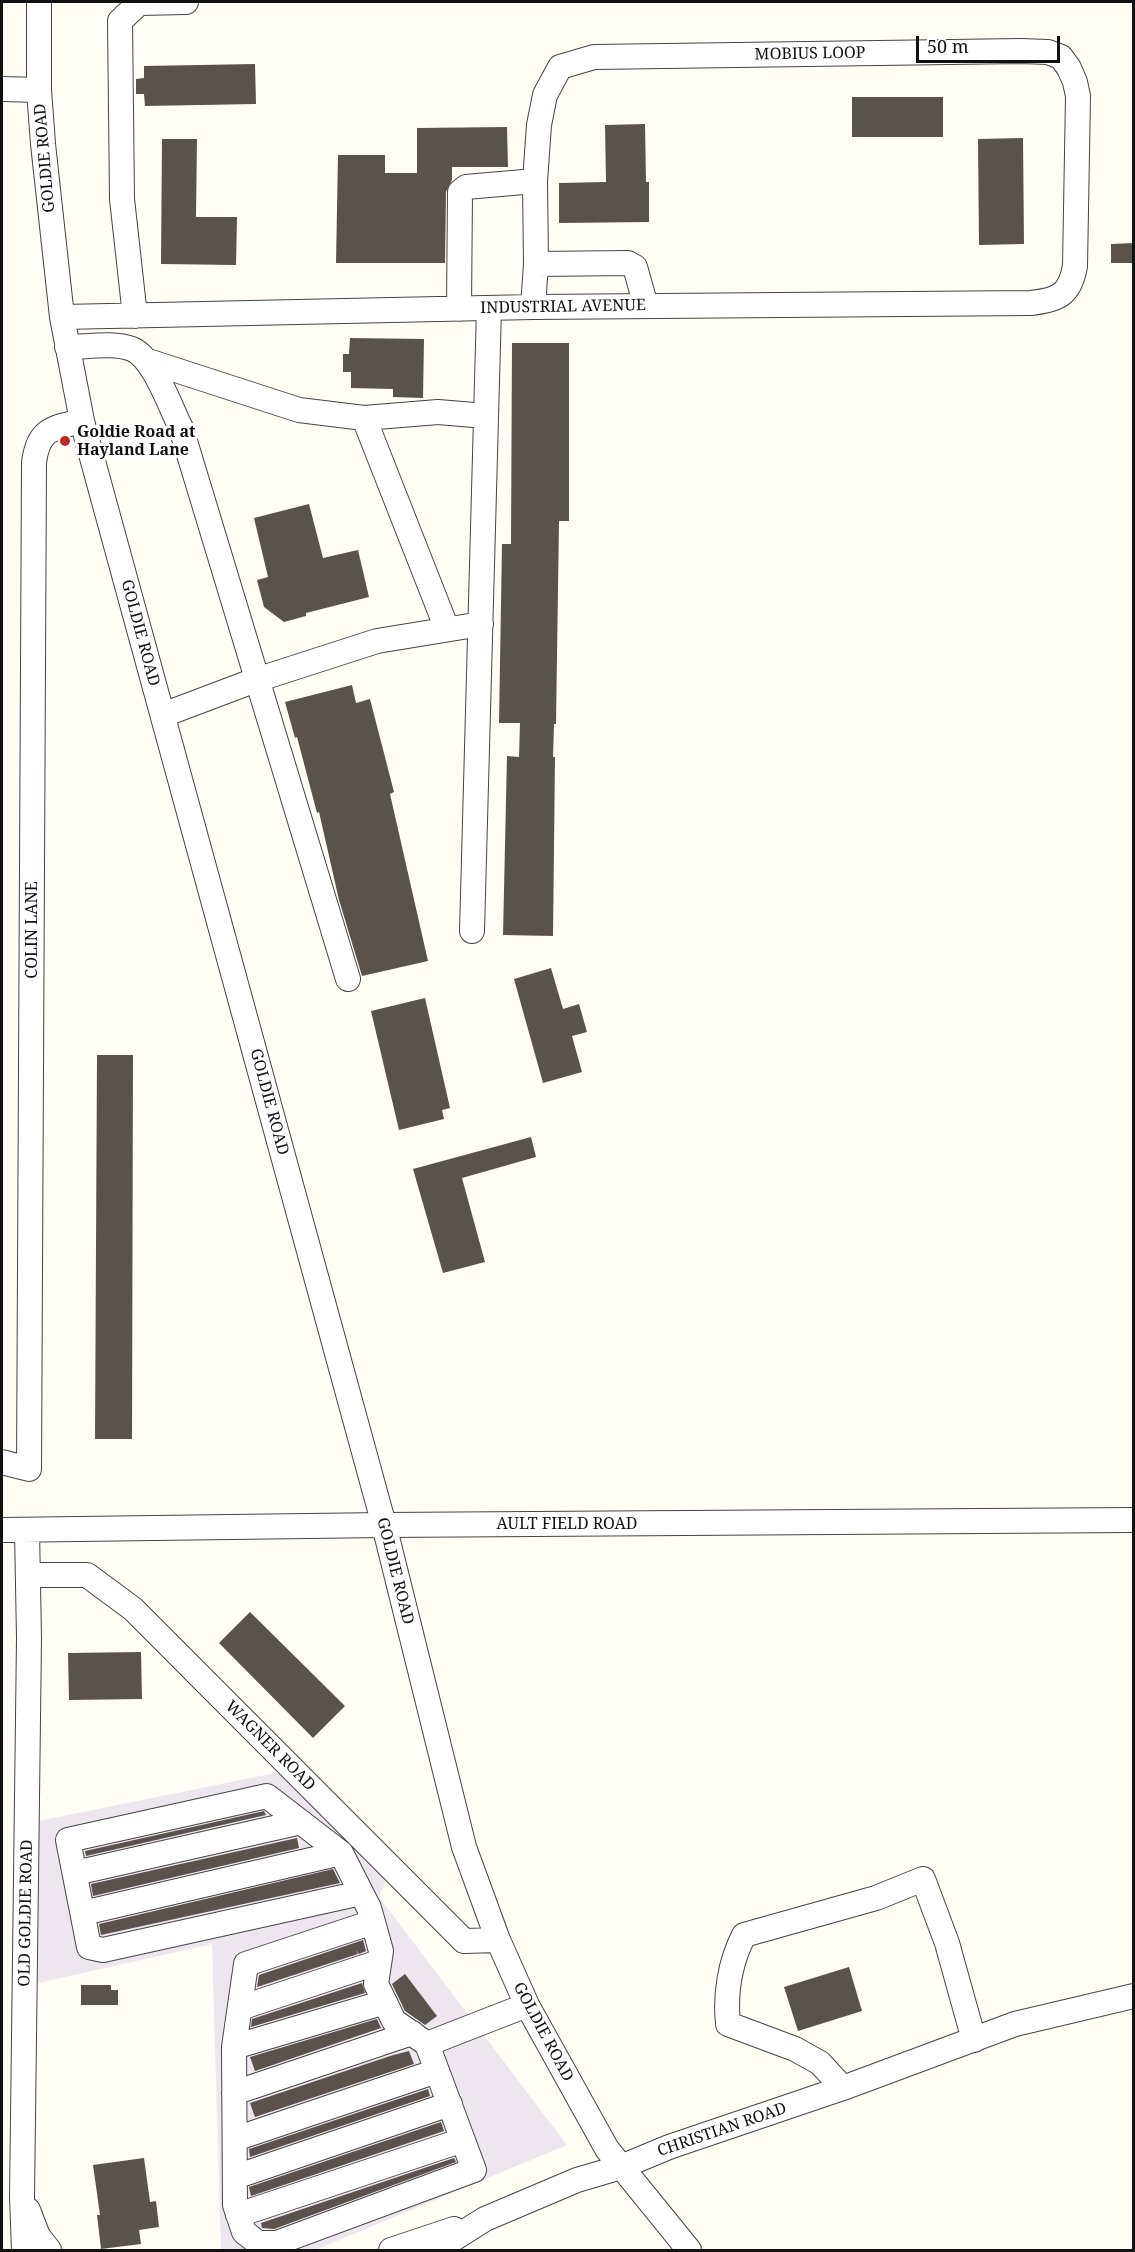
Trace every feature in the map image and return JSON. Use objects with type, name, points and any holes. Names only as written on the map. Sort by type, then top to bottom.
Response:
[{"type":"street","name":"GOLDIE ROAD","points":[[39,2],[39,90],[43,144],[62,317],[82,421],[384,1525],[464,1847],[498,1940],[527,2005],[607,2149],[689,2250]]},
{"type":"street","points":[[135,316],[122,199],[120,21],[139,3],[186,2]]},
{"type":"street","name":"MOBIUS LOOP","points":[[533,307],[536,264],[534,181],[539,126],[545,95],[560,67],[594,57],[1048,52],[1061,57],[1069,68],[1078,96],[1075,266],[1072,282],[1063,294]]},
{"type":"street","points":[[2,89],[39,90]]},
{"type":"street","points":[[459,309],[460,192],[466,187],[534,181]]},
{"type":"street","points":[[536,264],[628,263],[635,267],[646,306]]},
{"type":"street","name":"INDUSTRIAL AVENUE","points":[[62,317],[533,307],[1031,303],[1052,301],[1063,294]]},
{"type":"street","points":[[472,931],[489,308]]},
{"type":"street","points":[[67,347],[111,346],[133,350],[148,362],[299,410],[364,418],[438,412],[486,416]]},
{"type":"street","points":[[148,362],[180,428],[348,979]]},
{"type":"street","points":[[364,418],[447,629]]},
{"type":"street","name":"COLIN LANE","points":[[2,1462],[29,1469],[34,463],[39,440],[55,427],[82,421]]},
{"type":"street","points":[[163,715],[257,680],[377,641],[481,624]]},
{"type":"street","name":"AULT FIELD ROAD","points":[[2,1530],[1134,1520]]},
{"type":"street","points":[[27,1530],[29,1575]]},
{"type":"street","name":"WAGNER ROAD","points":[[29,1575],[87,1575],[133,1609],[464,1941],[498,1940]]},
{"type":"street","name":"OLD GOLDIE ROAD","points":[[24,2250],[22,2197],[29,1575]]},
{"type":"street","points":[[361,1893],[103,1950],[90,1947],[68,1840],[267,1796],[341,1853],[369,1908],[373,1922],[381,1951],[376,1984],[394,2021],[419,2038],[437,2071],[474,2170],[277,2243],[258,2243],[244,2232],[235,2205],[234,2047],[246,1964],[373,1922]]},
{"type":"street","points":[[75,1873],[300,1822]]},
{"type":"street","points":[[83,1913],[341,1853]]},
{"type":"street","points":[[843,2088],[820,2063],[795,2049],[728,2024],[726,2003],[735,1952],[744,1935],[876,1898],[923,1879],[947,1943],[974,2040]]},
{"type":"street","points":[[240,2008],[379,1962]]},
{"type":"street","name":"CHRISTIAN ROAD","points":[[436,2250],[484,2219],[577,2180],[621,2167],[669,2147],[843,2088],[1015,2024],[1134,1996]]},
{"type":"street","points":[[234,2047],[385,2002]]},
{"type":"street","points":[[234,2093],[527,2005]]},
{"type":"street","points":[[235,2139],[437,2071]]},
{"type":"street","points":[[235,2177],[450,2104]]},
{"type":"street","points":[[238,2215],[463,2140]]},
{"type":"street","points":[[22,2197],[38,2236],[49,2250]]},
{"type":"street","points":[[391,2250],[484,2219]]},
{"type":"shaded area","points":[[285,1771],[389,1874],[379,1897],[567,2145],[315,2250],[221,2250],[212,1944],[38,1983],[39,1821]]},
{"type":"building","points":[[255,64],[256,104],[145,106],[144,94],[136,94],[136,79],[144,78],[144,66]]},
{"type":"building","points":[[852,97],[943,97],[943,137],[852,137]]},
{"type":"building","points":[[645,124],[649,222],[559,223],[559,183],[606,182],[605,125]]},
{"type":"building","points":[[507,127],[508,167],[452,167],[452,180],[446,192],[445,263],[336,263],[338,155],[385,155],[385,173],[417,173],[417,128]]},
{"type":"building","points":[[1023,138],[1024,244],[979,245],[978,139]]},
{"type":"building","points":[[162,139],[197,139],[196,217],[237,217],[236,265],[161,264]]},
{"type":"building","points":[[1134,243],[1134,263],[1111,263],[1111,244]]},
{"type":"building","points":[[350,338],[424,339],[423,398],[393,397],[393,389],[351,388],[351,372],[343,372],[343,354],[349,354]]},
{"type":"building","points":[[512,343],[569,343],[569,521],[559,521],[556,724],[554,724],[553,757],[555,757],[553,936],[503,935],[507,756],[519,757],[520,723],[499,723],[502,544],[511,544]]},
{"type":"building","points":[[309,504],[323,558],[358,550],[369,597],[306,613],[306,616],[284,622],[264,607],[257,580],[268,577],[254,518]]},
{"type":"building","points":[[352,685],[356,703],[370,699],[394,792],[390,794],[428,961],[362,976],[339,900],[319,812],[317,813],[297,737],[295,738],[285,702]]},
{"type":"building","points":[[551,968],[563,1009],[579,1004],[587,1032],[572,1036],[582,1072],[543,1083],[514,979]]},
{"type":"building","points":[[425,998],[450,1108],[442,1110],[444,1119],[399,1130],[371,1011]]},
{"type":"building","points":[[97,1055],[133,1055],[132,1439],[95,1439]]},
{"type":"building","points":[[531,1137],[536,1157],[462,1178],[485,1262],[443,1273],[413,1169]]},
{"type":"building","points":[[250,1612],[345,1706],[313,1738],[219,1643]]},
{"type":"building","points":[[141,1652],[142,1699],[69,1700],[68,1653]]},
{"type":"building","points":[[264,1811],[266,1815],[86,1856],[85,1851]]},
{"type":"building","points":[[297,1838],[299,1848],[93,1896],[91,1884]]},
{"type":"building","points":[[333,1869],[340,1883],[101,1935],[99,1924]]},
{"type":"building","points":[[363,1940],[366,1951],[359,1954],[356,1950],[358,1954],[257,1987],[259,1975]]},
{"type":"building","points":[[849,1967],[862,2011],[798,2031],[784,1987]]},
{"type":"building","points":[[405,1974],[437,2016],[425,2025],[405,2011],[392,1984]]},
{"type":"building","points":[[362,1983],[365,1993],[251,2027],[252,2019]]},
{"type":"building","points":[[81,1985],[111,1985],[111,1990],[118,1990],[118,2005],[81,2005]]},
{"type":"building","points":[[377,2019],[381,2028],[255,2071],[250,2057]]},
{"type":"building","points":[[409,2051],[414,2064],[255,2117],[250,2103]]},
{"type":"building","points":[[428,2089],[430,2096],[250,2157],[249,2149]]},
{"type":"building","points":[[441,2122],[444,2131],[251,2196],[249,2187]]},
{"type":"building","points":[[144,2158],[150,2202],[156,2201],[159,2227],[139,2230],[141,2244],[101,2249],[97,2215],[100,2215],[93,2165]]},
{"type":"building","points":[[454,2158],[456,2162],[274,2229],[262,2228],[261,2223]]},
{"type":"place","name":"Goldie Road at Hayland Lane","points":[[65,441]]}]
